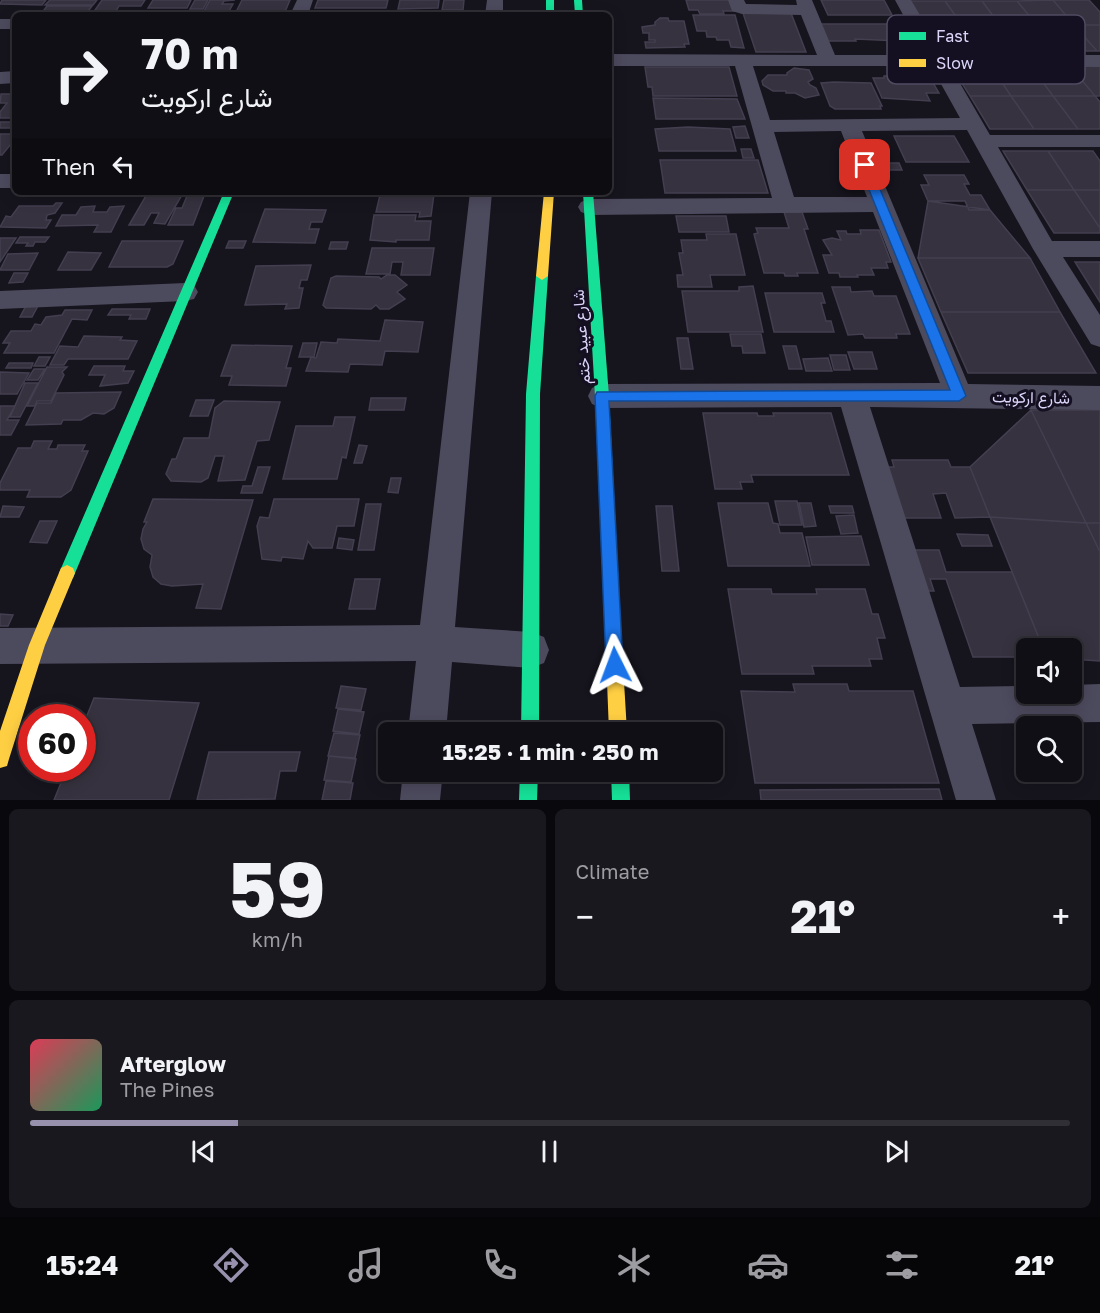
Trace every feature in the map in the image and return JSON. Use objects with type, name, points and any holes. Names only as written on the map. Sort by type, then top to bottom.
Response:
[{"type":"main road","points":[[0,759],[37,645],[228,195]]},
{"type":"main road","points":[[530,722],[533,394],[549,195]]},
{"type":"main road","name":"شارع عبيد ختم","points":[[589,199],[602,396],[618,722]]},
{"type":"main road","points":[[528,800],[529,782]]},
{"type":"main road","points":[[620,782],[621,800]]},
{"type":"street","points":[[736,0],[738,8],[742,9],[806,5],[828,60]]},
{"type":"street","points":[[903,0],[912,15]]},
{"type":"street","points":[[742,59],[784,204]]},
{"type":"street","points":[[612,60],[887,60]]},
{"type":"street","points":[[1085,61],[1100,61]]},
{"type":"street","points":[[951,84],[1045,249],[1100,337]]},
{"type":"street","points":[[761,126],[849,125],[1100,141]]},
{"type":"street","points":[[849,125],[959,396]]},
{"type":"street","points":[[428,722],[481,195]]},
{"type":"street","points":[[589,199],[880,204]]},
{"type":"street","points":[[1045,249],[1100,249]]},
{"type":"street","points":[[0,300],[185,292]]},
{"type":"street","points":[[852,395],[976,800]]},
{"type":"street","name":"شارع اركويت","points":[[602,396],[852,395],[1100,398]]},
{"type":"street","points":[[0,646],[436,643],[531,650]]},
{"type":"street","points":[[947,706],[1100,703]]},
{"type":"street","points":[[420,800],[422,782]]},
{"type":"building","points":[[2,0],[46,0],[42,5],[0,4]]},
{"type":"building","points":[[50,0],[97,0],[93,5],[45,5]]},
{"type":"building","points":[[102,0],[145,0],[141,6],[119,6],[116,12],[94,12]]},
{"type":"building","points":[[153,0],[191,0],[187,8],[148,8]]},
{"type":"building","points":[[195,0],[208,0],[203,9],[190,9]]},
{"type":"building","points":[[210,0],[235,0],[224,1],[222,4],[233,4],[229,12],[204,12]]},
{"type":"building","points":[[242,0],[290,0],[285,12],[236,12]]},
{"type":"building","points":[[318,0],[388,0],[386,8],[315,8]]},
{"type":"building","points":[[400,0],[439,0],[438,8],[398,9]]},
{"type":"building","points":[[444,0],[464,0],[463,10],[442,10]]},
{"type":"building","points":[[686,0],[733,0],[736,11],[723,11],[724,14],[700,14],[698,10],[689,10]]},
{"type":"building","points":[[821,0],[884,0],[892,15],[828,15]]},
{"type":"building","points":[[1053,0],[1066,15],[1029,15],[1017,1]]},
{"type":"building","points":[[1053,0],[1089,0],[1100,12],[1100,25],[1085,25],[1085,15],[1066,15]]},
{"type":"building","points":[[910,1],[945,1],[955,15],[919,15]]},
{"type":"building","points":[[945,1],[982,1],[992,15],[955,15]]},
{"type":"building","points":[[982,1],[1017,1],[1029,15],[992,15]]},
{"type":"building","points":[[47,6],[92,6],[88,12],[42,12]]},
{"type":"building","points":[[743,13],[791,13],[806,52],[756,52]]},
{"type":"building","points":[[693,15],[735,15],[744,48],[731,47],[729,40],[717,40],[716,37],[707,37],[706,31],[697,31]]},
{"type":"building","points":[[660,18],[668,18],[669,21],[684,21],[689,44],[684,44],[685,47],[646,48],[645,42],[655,42],[655,40],[649,40],[649,33],[643,33],[642,27],[655,25]]},
{"type":"building","points":[[816,24],[887,24],[887,40],[823,41]]},
{"type":"building","points":[[1085,25],[1100,25],[1100,51],[1097,51],[1085,37]]},
{"type":"building","points":[[1085,37],[1097,51],[1085,51]]},
{"type":"building","points":[[1100,65],[1100,96],[1095,96],[1085,84],[1085,66]]},
{"type":"building","points":[[645,67],[729,67],[737,96],[653,96],[652,87],[648,87]]},
{"type":"building","points":[[794,68],[809,70],[813,79],[808,82],[816,88],[819,95],[805,98],[795,93],[786,93],[786,91],[773,91],[763,85],[762,81],[768,75],[787,75]]},
{"type":"building","points":[[887,76],[887,84],[934,84],[939,93],[926,93],[930,101],[882,98],[873,78]]},
{"type":"building","points":[[821,83],[871,83],[882,106],[880,106],[881,109],[835,109],[830,106]]},
{"type":"building","points":[[962,84],[1003,84],[1011,96],[970,96]]},
{"type":"building","points":[[1003,84],[1044,84],[1053,96],[1011,96]]},
{"type":"building","points":[[1044,84],[1085,84],[1095,96],[1053,96]]},
{"type":"building","points":[[1,94],[12,94],[12,118],[0,118],[0,112],[7,103],[0,103]]},
{"type":"building","points":[[970,96],[1011,96],[1034,129],[990,129]]},
{"type":"building","points":[[1011,96],[1053,96],[1078,129],[1034,129]]},
{"type":"building","points":[[1053,96],[1095,96],[1100,102],[1100,129],[1078,129]]},
{"type":"building","points":[[653,98],[737,99],[745,119],[656,119]]},
{"type":"building","points":[[0,122],[12,122],[12,128],[0,128]]},
{"type":"building","points":[[745,126],[749,138],[736,138],[733,127]]},
{"type":"building","points":[[688,127],[730,129],[736,151],[659,151],[655,129]]},
{"type":"building","points":[[0,134],[12,134],[12,143],[0,155]]},
{"type":"building","points":[[894,136],[954,136],[969,162],[906,162]]},
{"type":"building","points":[[741,149],[751,149],[754,158],[743,158]]},
{"type":"building","points":[[1003,151],[1048,151],[1074,190],[1027,190]]},
{"type":"building","points":[[1048,151],[1093,151],[1100,161],[1100,190],[1074,190]]},
{"type":"building","points":[[660,160],[758,160],[768,193],[665,193]]},
{"type":"building","points":[[874,163],[899,163],[902,170],[877,170]]},
{"type":"building","points":[[924,175],[964,175],[969,184],[964,184],[970,195],[981,195],[990,210],[969,210],[965,201],[928,201],[921,185],[929,185]]},
{"type":"building","points":[[1027,190],[1074,190],[1100,228],[1100,233],[1054,233]]},
{"type":"building","points":[[1074,190],[1100,190],[1100,228]]},
{"type":"building","points":[[146,195],[182,195],[165,224],[154,223],[159,213],[151,213],[144,225],[129,225]]},
{"type":"building","points":[[380,195],[434,195],[431,216],[419,217],[420,212],[376,212]]},
{"type":"building","points":[[187,196],[204,196],[193,225],[168,225],[176,208],[182,208]]},
{"type":"building","points":[[928,201],[990,210],[1030,258],[918,258]]},
{"type":"building","points":[[56,203],[62,203],[55,213],[47,215],[46,220],[51,220],[46,228],[0,227],[6,216],[11,217],[19,206],[53,206]]},
{"type":"building","points":[[95,206],[93,212],[107,212],[110,207],[124,206],[111,232],[94,232],[98,225],[56,226],[62,215],[76,215],[81,207]]},
{"type":"building","points":[[265,209],[326,210],[322,222],[311,222],[309,229],[319,229],[315,243],[253,242]]},
{"type":"building","points":[[784,212],[802,212],[808,229],[804,229],[818,273],[797,273],[798,276],[785,276],[784,273],[764,273],[754,234],[758,233],[756,228],[789,228]]},
{"type":"building","points":[[374,215],[416,215],[415,221],[431,221],[429,240],[396,240],[396,242],[370,240]]},
{"type":"building","points":[[676,216],[726,216],[729,232],[679,232]]},
{"type":"building","points":[[860,230],[879,230],[891,262],[886,262],[888,268],[871,268],[874,275],[857,275],[858,277],[840,277],[839,273],[829,273],[823,255],[832,255],[823,240],[832,238],[841,240],[837,231],[861,234]]},
{"type":"building","points":[[706,234],[736,234],[745,275],[710,275],[712,287],[678,287],[677,275],[683,275],[679,253],[683,253],[681,240],[707,240]]},
{"type":"building","points":[[20,237],[49,237],[45,242],[35,242],[33,246],[26,246],[28,243],[16,243]]},
{"type":"building","points":[[0,238],[16,238],[0,262]]},
{"type":"building","points":[[122,241],[183,241],[173,264],[167,267],[109,267]]},
{"type":"building","points":[[229,241],[246,241],[243,248],[226,248]]},
{"type":"building","points":[[331,242],[348,242],[346,249],[329,249]]},
{"type":"building","points":[[372,248],[434,248],[430,275],[401,275],[403,262],[392,262],[390,274],[366,274]]},
{"type":"building","points":[[68,252],[101,253],[91,270],[58,270]]},
{"type":"building","points":[[38,253],[29,270],[0,270],[8,254]]},
{"type":"building","points":[[918,258],[1030,258],[1060,312],[941,312]]},
{"type":"building","points":[[1075,262],[1100,262],[1100,302]]},
{"type":"building","points":[[311,265],[307,280],[301,280],[299,288],[303,288],[299,308],[285,309],[287,304],[245,305],[256,266]]},
{"type":"building","points":[[14,273],[28,273],[23,282],[9,283]]},
{"type":"building","points":[[387,275],[395,275],[407,285],[397,292],[405,299],[389,309],[380,309],[376,305],[371,309],[326,308],[323,305],[331,278],[336,276],[379,277],[381,279]]},
{"type":"building","points":[[753,286],[763,332],[688,332],[682,291],[739,291],[739,287]]},
{"type":"building","points":[[832,287],[850,287],[851,292],[872,291],[874,296],[896,296],[910,334],[896,334],[897,338],[865,338],[863,334],[848,335]]},
{"type":"building","points":[[765,293],[822,293],[825,303],[821,303],[826,321],[831,321],[834,332],[774,332]]},
{"type":"building","points":[[28,302],[40,302],[32,317],[20,317]]},
{"type":"building","points":[[112,309],[150,309],[146,319],[129,319],[131,315],[108,315]]},
{"type":"building","points":[[65,310],[92,310],[87,320],[72,319],[54,353],[4,353],[10,343],[3,343],[11,331],[31,331],[35,324],[41,325],[46,317],[62,315]]},
{"type":"building","points":[[941,312],[1060,312],[1096,373],[968,373]]},
{"type":"building","points":[[385,320],[423,322],[418,352],[385,351],[382,365],[350,364],[348,372],[306,371],[311,357],[316,358],[321,342],[337,343],[338,339],[380,341]]},
{"type":"building","points":[[730,334],[761,334],[765,353],[743,353],[742,346],[732,346]]},
{"type":"building","points":[[84,336],[122,337],[120,340],[137,341],[128,359],[68,359],[64,365],[50,365],[60,346],[78,347]]},
{"type":"building","points":[[677,338],[688,338],[693,369],[681,369]]},
{"type":"building","points":[[303,343],[317,343],[314,357],[299,357]]},
{"type":"building","points":[[232,345],[292,346],[286,368],[291,368],[286,386],[229,385],[232,376],[221,376]]},
{"type":"building","points":[[783,346],[796,346],[802,369],[789,369]]},
{"type":"building","points":[[848,352],[872,352],[877,369],[854,369]]},
{"type":"building","points":[[830,355],[846,355],[850,370],[834,370]]},
{"type":"building","points":[[39,357],[50,357],[45,366],[34,366]]},
{"type":"building","points":[[828,358],[832,371],[806,371],[803,359]]},
{"type":"building","points":[[9,363],[33,363],[31,368],[6,368]]},
{"type":"building","points":[[94,366],[125,366],[123,371],[134,371],[128,383],[100,386],[105,375],[89,375]]},
{"type":"building","points":[[47,367],[67,367],[62,372],[64,375],[51,401],[37,401],[35,406],[27,406]]},
{"type":"building","points":[[34,369],[45,369],[38,380],[27,380]]},
{"type":"building","points":[[0,372],[29,373],[17,394],[0,394]]},
{"type":"building","points":[[25,383],[38,383],[20,417],[10,417]]},
{"type":"building","points":[[121,392],[114,408],[104,414],[93,413],[81,420],[63,420],[61,424],[26,425],[37,403],[51,403],[56,393]]},
{"type":"building","points":[[371,398],[406,398],[404,410],[369,410]]},
{"type":"building","points":[[196,400],[214,400],[208,416],[190,416]]},
{"type":"building","points":[[224,401],[280,402],[269,440],[257,441],[245,480],[218,481],[224,456],[215,456],[208,478],[201,482],[171,481],[166,474],[172,459],[176,459],[184,438],[209,438],[215,408]]},
{"type":"building","points":[[0,406],[15,406],[7,420],[19,420],[11,435],[0,435]]},
{"type":"building","points":[[1031,410],[1086,523],[990,517],[970,467]]},
{"type":"building","points":[[1031,410],[1100,410],[1100,523],[1086,523]]},
{"type":"building","points":[[703,413],[757,413],[758,416],[774,416],[773,413],[831,413],[849,475],[751,475],[753,482],[740,482],[742,489],[715,489]]},
{"type":"building","points":[[335,417],[355,417],[346,458],[342,457],[337,479],[283,479],[296,426],[333,426]]},
{"type":"building","points":[[34,441],[52,441],[48,449],[57,449],[58,445],[85,445],[82,451],[88,451],[71,490],[61,497],[27,497],[30,490],[0,490],[0,483],[18,448],[31,448]]},
{"type":"building","points":[[359,445],[367,446],[362,463],[354,463]]},
{"type":"building","points":[[892,460],[948,460],[951,467],[970,467],[990,517],[955,518],[946,493],[933,494],[941,518],[897,518],[881,467],[894,467]]},
{"type":"building","points":[[258,467],[270,467],[262,493],[241,493],[243,486],[252,486]]},
{"type":"building","points":[[391,478],[401,478],[398,493],[388,492]]},
{"type":"building","points":[[153,499],[253,500],[221,609],[196,608],[203,584],[172,586],[161,584],[153,577],[150,567],[152,555],[144,549],[141,539],[147,522],[144,522]]},
{"type":"building","points":[[274,499],[359,499],[354,526],[337,526],[332,548],[313,548],[308,541],[303,559],[282,557],[281,561],[262,559],[257,526],[260,517],[269,518]]},
{"type":"building","points":[[775,501],[797,501],[802,525],[780,525]]},
{"type":"building","points":[[718,503],[768,503],[773,523],[778,524],[780,533],[802,533],[810,566],[728,566]]},
{"type":"building","points":[[799,503],[811,503],[816,526],[804,527]]},
{"type":"building","points":[[366,504],[381,504],[374,550],[358,550]]},
{"type":"building","points":[[3,506],[24,507],[19,517],[0,517]]},
{"type":"building","points":[[656,506],[672,506],[679,571],[662,571]]},
{"type":"building","points":[[829,506],[852,506],[854,513],[831,513]]},
{"type":"building","points":[[854,515],[858,533],[841,534],[836,516]]},
{"type":"building","points":[[990,517],[1086,523],[1100,552],[1100,661],[1082,660],[1082,638],[1039,638]]},
{"type":"building","points":[[40,521],[57,521],[47,543],[30,542]]},
{"type":"building","points":[[1086,523],[1100,523],[1100,552]]},
{"type":"building","points":[[957,534],[988,535],[992,546],[962,546]]},
{"type":"building","points":[[861,536],[869,565],[812,565],[806,537]]},
{"type":"building","points":[[339,538],[354,540],[352,550],[337,548]]},
{"type":"building","points":[[909,550],[939,550],[946,572],[1012,572],[1039,638],[1016,638],[1016,657],[973,657],[946,579],[930,579],[934,591],[922,591]]},
{"type":"building","points":[[355,579],[380,579],[375,609],[349,609]]},
{"type":"building","points":[[728,589],[771,589],[772,594],[817,594],[816,589],[865,589],[872,614],[878,614],[885,638],[877,638],[882,659],[869,659],[871,666],[812,666],[814,674],[742,674]]},
{"type":"building","points":[[0,614],[13,615],[8,626],[0,626]]},
{"type":"building","points":[[793,684],[847,684],[849,691],[913,691],[939,783],[755,783],[741,691],[795,692]]},
{"type":"building","points":[[341,686],[366,689],[361,710],[336,708]]},
{"type":"building","points":[[94,698],[199,703],[169,800],[54,800],[61,782],[96,782],[96,704],[92,704]]},
{"type":"building","points":[[338,709],[364,712],[359,734],[333,731]]},
{"type":"building","points":[[334,733],[360,735],[355,758],[328,756]]},
{"type":"building","points":[[209,752],[300,752],[296,771],[280,771],[275,799],[197,800]]},
{"type":"building","points":[[329,756],[356,759],[351,782],[324,780]]},
{"type":"building","points":[[326,781],[353,783],[350,800],[322,800]]},
{"type":"building","points":[[939,789],[942,800],[761,800],[760,790]]},
{"type":"traffic: fast","points":[[550,0],[550,12]]},
{"type":"traffic: fast","points":[[578,0],[579,12]]},
{"type":"traffic: fast","points":[[67,573],[228,195]]},
{"type":"traffic: fast","points":[[588,195],[602,396],[613,631]]},
{"type":"traffic: fast","points":[[530,722],[533,394],[542,276]]},
{"type":"traffic: fast","points":[[528,800],[529,782]]},
{"type":"traffic: fast","points":[[620,782],[621,800]]},
{"type":"traffic: slow","points":[[542,276],[549,195]]},
{"type":"traffic: slow","points":[[0,759],[37,645],[67,573]]},
{"type":"traffic: slow","points":[[613,631],[618,722]]},
{"type":"route","points":[[615,665],[602,396],[959,396],[865,165]]}]
